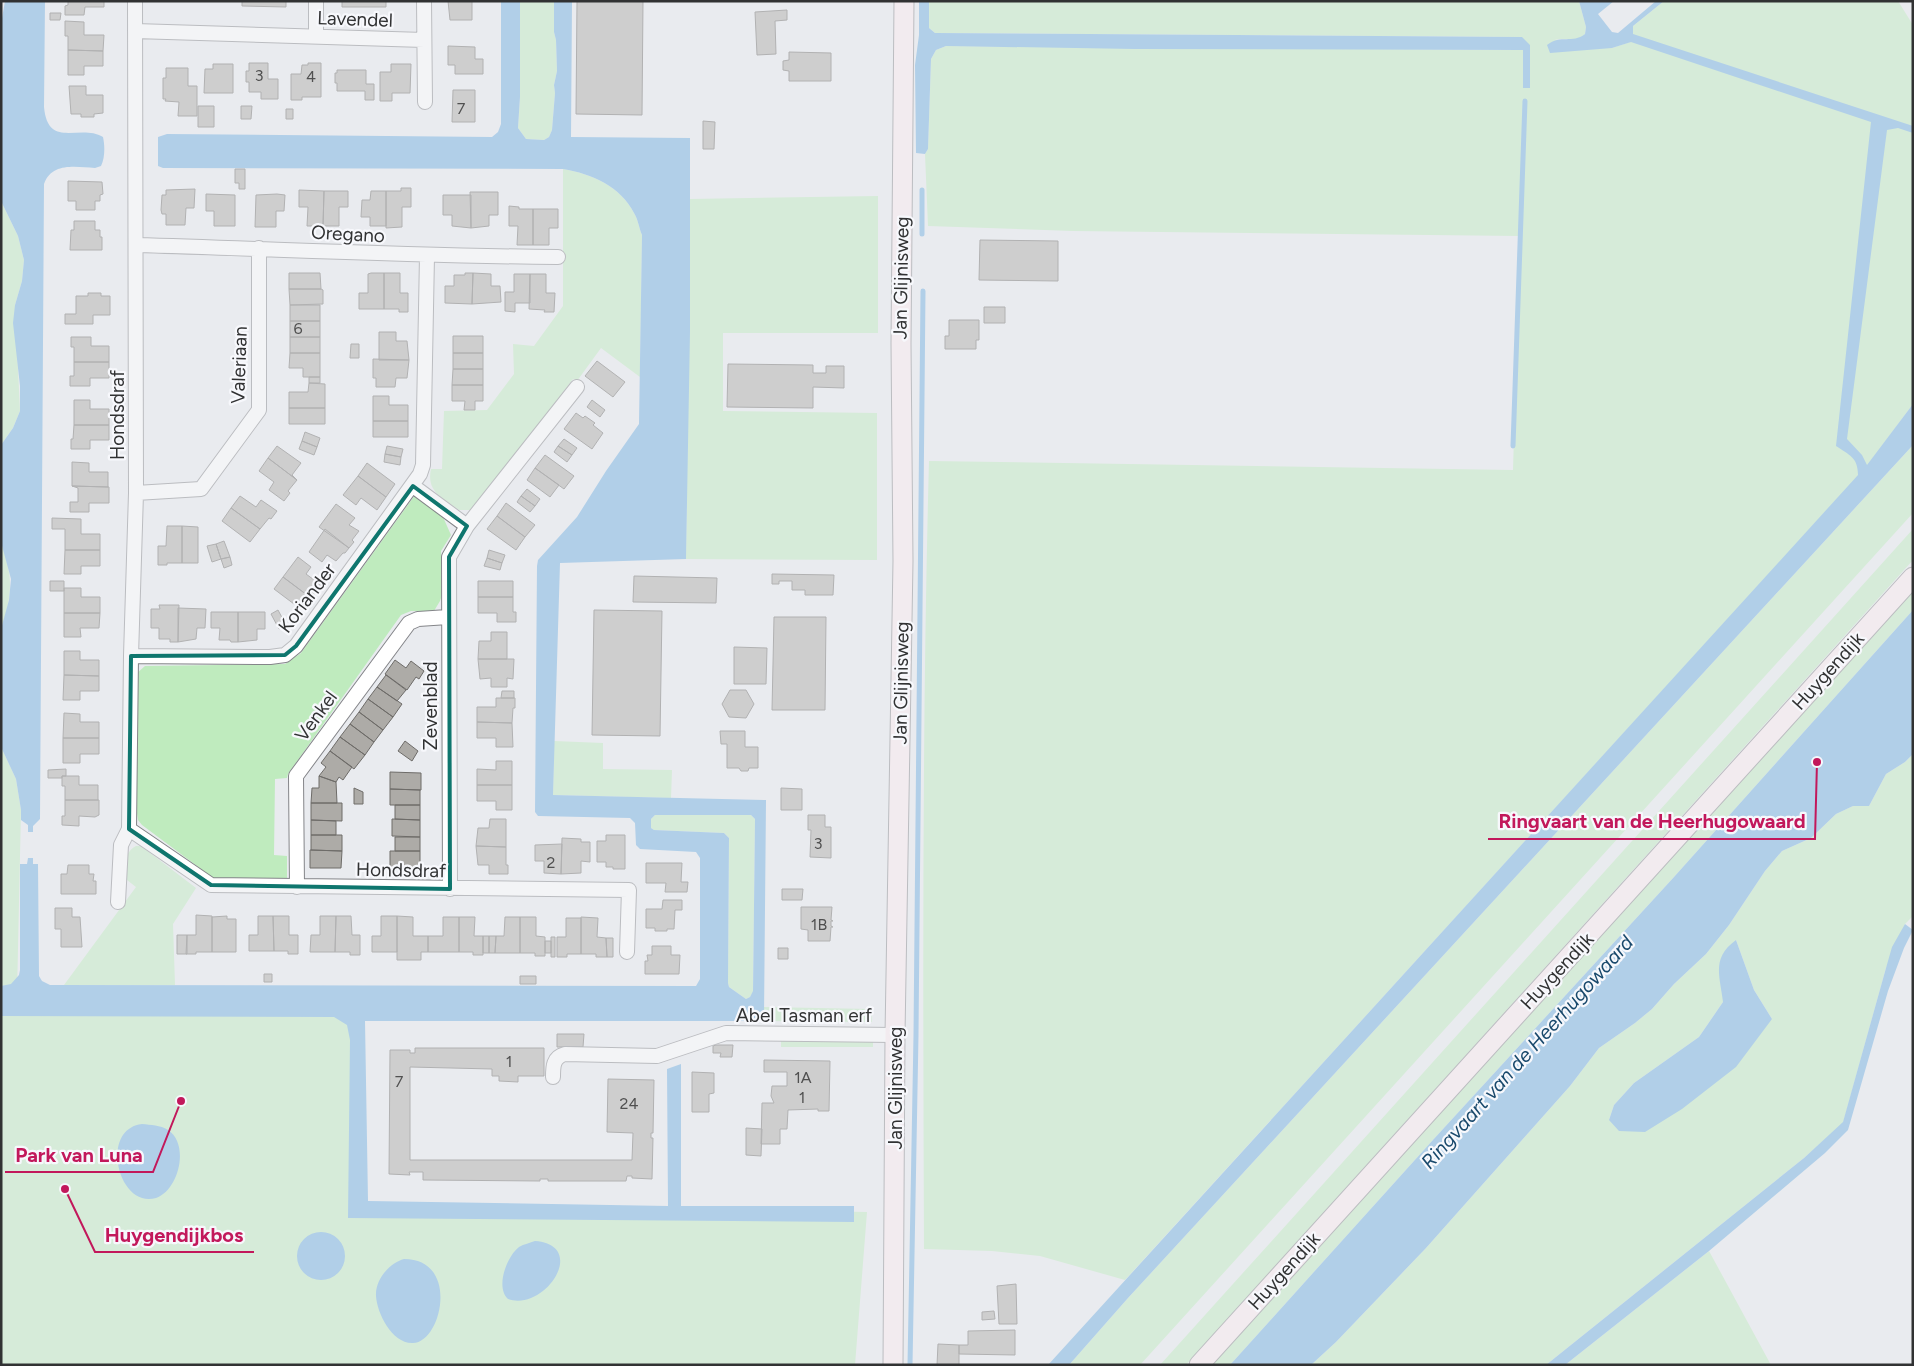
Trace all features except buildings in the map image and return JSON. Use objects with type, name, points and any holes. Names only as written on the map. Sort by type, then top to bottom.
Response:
[{"type":"street","name":"Hondsdraf","points":[[118,902],[121,845],[129,829],[131,656],[136,493],[135,1]]},
{"type":"street","points":[[316,1],[316,36]]},
{"type":"street","points":[[424,1],[425,102]]},
{"type":"street","name":"Jan Glijnisweg","points":[[893,1365],[895,1035],[903,561],[901,344],[904,1]]},
{"type":"street","name":"Lavendel","points":[[135,31],[424,40]]},
{"type":"street","name":"Oregano","points":[[136,246],[259,248],[427,256],[558,258]]},
{"type":"street","name":"Valeriaan","points":[[136,493],[201,489],[259,410],[259,248]]},
{"type":"street","name":"Koriander","points":[[131,656],[270,657],[285,655],[296,646],[420,474],[423,465],[427,256]]},
{"type":"street","name":"Zevenblad","points":[[450,890],[449,557],[467,526],[577,387]]},
{"type":"street","points":[[413,486],[467,526]]},
{"type":"street","name":"Huygendijk","points":[[1199,1365],[1913,577]]},
{"type":"street","name":"Venkel","points":[[297,887],[296,776],[409,623],[418,620],[448,617]]},
{"type":"street","name":"Hondsdraf","points":[[129,829],[211,885],[450,890],[629,890],[627,952]]},
{"type":"street","name":"Abel Tasman erf","points":[[553,1077],[555,1061],[565,1054],[657,1056],[726,1033],[895,1035]]},
{"type":"highlighted area","points":[[413,486],[467,526],[449,557],[450,889],[211,885],[129,829],[131,656],[285,655],[296,646]]},
{"type":"green space","points":[[520,1],[554,1],[557,71],[554,85],[552,130],[549,137],[544,140],[526,139],[518,128],[520,97]]},
{"type":"green space","points":[[929,1],[1579,1],[1586,27],[1585,34],[1579,39],[1554,39],[1612,48],[1630,42],[1633,26],[1664,1],[1898,1],[1913,25],[1913,404],[1867,466],[1125,1280],[1040,1256],[992,1251],[924,1249],[924,756],[929,461],[1513,470],[1520,236],[1073,231],[928,226],[925,154],[928,149],[931,59],[936,50],[946,46],[1524,50],[1523,88],[1530,88],[1522,37],[935,33],[929,28]]},
{"type":"green space","points":[[563,169],[584,174],[604,183],[621,195],[637,218],[642,235],[640,377],[601,348],[577,381],[573,379],[477,507],[474,510],[459,510],[437,494],[433,489],[430,477],[431,469],[442,469],[444,411],[487,410],[514,374],[513,344],[534,346],[563,306]]},
{"type":"green space","points":[[878,196],[878,333],[723,333],[723,411],[877,413],[877,560],[686,559],[690,199]]},
{"type":"green space","points":[[1,201],[18,236],[24,260],[22,281],[15,305],[20,411],[13,428],[1,445]]},
{"type":"green space","points":[[1913,445],[1913,513],[1140,1365],[1069,1365],[1128,1298]]},
{"type":"green space","points":[[415,495],[443,517],[451,535],[441,551],[442,595],[440,601],[434,611],[411,611],[401,615],[287,778],[275,779],[274,855],[287,856],[287,878],[213,878],[142,825],[138,820],[136,807],[136,674],[145,666],[285,664],[301,653]]},
{"type":"green space","points":[[1913,529],[1913,560],[1186,1365],[1160,1365]]},
{"type":"green space","points":[[1,542],[8,565],[10,586],[8,606],[1,629]]},
{"type":"green space","points":[[1913,585],[1913,610],[1674,877],[1230,1365],[1208,1365]]},
{"type":"green space","points":[[554,741],[603,743],[603,769],[672,770],[671,798],[553,795]]},
{"type":"green space","points":[[1,747],[16,779],[21,810],[17,994],[359,998],[365,1204],[867,1212],[855,1365],[1,1365]]},
{"type":"green space","points":[[1913,754],[1913,916],[1905,924],[1886,968],[1843,1123],[1804,1158],[1546,1365],[1311,1365],[1336,1342],[1426,1248],[1570,1086],[1599,1048],[1652,1009],[1674,984],[1706,954],[1729,925],[1765,871],[1782,851],[1811,838],[1836,814],[1853,806],[1869,806],[1886,774],[1905,762]],"holes":[[[1736,940],[1754,990],[1772,1019],[1609,1120],[1614,1105],[1634,1083],[1699,1037],[1723,1002]]]},
{"type":"green space","points":[[655,815],[751,815],[755,819],[753,992],[750,997],[746,999],[729,987],[728,983],[729,838],[724,833],[654,830],[651,828],[651,819]]},
{"type":"green space","points":[[136,846],[141,846],[196,888],[173,924],[175,985],[64,985],[136,887],[127,880],[126,865],[129,853]]},
{"type":"green space","points":[[764,1007],[871,1009],[872,1022],[761,1021],[764,1017]]},
{"type":"green space","points":[[873,1040],[873,1047],[781,1047],[781,1041]]},
{"type":"green space","points":[[1709,1251],[1771,1365],[1565,1365]]},
{"type":"water","points":[[5,1],[45,1],[44,107],[47,120],[52,128],[58,132],[94,133],[103,137],[104,148],[101,166],[95,168],[65,167],[53,172],[44,184],[40,819],[33,826],[33,832],[28,832],[28,825],[21,820],[16,779],[1,747],[1,629],[9,600],[11,579],[1,542],[1,445],[13,428],[20,411],[20,386],[13,323],[15,305],[22,281],[24,260],[18,236],[1,201],[1,24]]},
{"type":"water","points":[[501,1],[520,1],[520,97],[518,128],[526,139],[544,140],[549,137],[552,130],[554,85],[557,71],[554,1],[572,1],[571,137],[690,138],[690,331],[686,559],[560,563],[553,795],[766,800],[764,1017],[761,1021],[365,1021],[368,1201],[668,1206],[667,1069],[681,1064],[681,1206],[854,1206],[854,1222],[348,1218],[350,1040],[347,1025],[334,1017],[1,1016],[1,986],[11,984],[19,975],[20,970],[20,864],[27,864],[28,858],[33,858],[33,864],[38,864],[39,976],[42,981],[50,985],[696,986],[700,979],[700,858],[696,852],[640,849],[636,845],[635,823],[630,818],[538,816],[535,812],[538,560],[577,517],[639,424],[642,235],[635,215],[628,204],[621,195],[595,178],[563,169],[163,168],[158,166],[158,137],[167,134],[492,137],[498,132],[501,124]],"holes":[[[655,815],[751,815],[755,819],[753,991],[750,997],[746,999],[729,987],[728,983],[729,838],[724,833],[654,830],[651,828],[651,819]]]},
{"type":"water","points":[[919,1],[929,1],[929,28],[935,33],[1522,37],[1530,45],[1530,88],[1523,88],[1523,50],[1135,49],[946,46],[936,50],[931,59],[928,149],[925,154],[916,153],[915,65],[919,35]]},
{"type":"water","points":[[1579,1],[1614,1],[1598,14],[1612,32],[1618,33],[1656,1],[1664,1],[1633,26],[1633,34],[1913,126],[1913,133],[1898,128],[1887,130],[1847,439],[1862,455],[1867,465],[1913,404],[1913,445],[1128,1298],[1069,1365],[1048,1365],[1858,475],[1858,469],[1854,460],[1849,454],[1836,446],[1871,122],[1631,42],[1612,48],[1550,53],[1547,45],[1552,42],[1576,38],[1585,34],[1586,27]]},
{"type":"water","points":[[1913,610],[1913,754],[1905,762],[1886,774],[1869,806],[1853,806],[1836,814],[1811,838],[1782,851],[1765,871],[1729,925],[1706,954],[1674,984],[1652,1009],[1599,1048],[1570,1086],[1426,1248],[1336,1342],[1311,1365],[1230,1365],[1674,877]]},
{"type":"water","points":[[1905,924],[1913,930],[1904,948],[1888,991],[1848,1130],[1825,1153],[1709,1251],[1565,1365],[1546,1365],[1804,1158],[1843,1122],[1892,947]]},
{"type":"water","points":[[1736,940],[1754,990],[1772,1019],[1736,1067],[1682,1109],[1645,1132],[1619,1131],[1609,1120],[1614,1105],[1634,1083],[1699,1037],[1723,1002],[1719,976],[1720,961],[1728,947]]},
{"type":"water","points":[[142,1124],[165,1128],[175,1137],[179,1145],[180,1156],[176,1177],[171,1186],[156,1198],[143,1198],[132,1192],[124,1181],[119,1167],[118,1153],[121,1139],[129,1129]]},
{"type":"water","points":[[316,1232],[326,1232],[335,1236],[341,1242],[344,1247],[344,1265],[335,1276],[326,1280],[316,1280],[307,1276],[301,1270],[297,1261],[297,1251],[301,1242],[307,1236]]},
{"type":"water","points":[[535,1241],[551,1245],[559,1254],[560,1265],[556,1276],[547,1287],[535,1296],[522,1300],[508,1299],[504,1294],[503,1280],[510,1257],[519,1247]]},
{"type":"water","points":[[404,1259],[422,1263],[433,1272],[439,1285],[440,1301],[438,1316],[432,1329],[423,1339],[413,1343],[405,1342],[392,1333],[379,1311],[376,1296],[378,1284],[384,1273],[394,1264]]},
{"type":"waterway","points":[[1513,446],[1525,101]]},
{"type":"waterway","points":[[922,190],[922,234]]},
{"type":"waterway","points":[[910,1365],[916,1035],[923,291]]},
{"type":"place","name":"Ringvaart van de Heerhugowaard","points":[[1817,762]]},
{"type":"place","name":"Park van Luna","points":[[181,1101]]},
{"type":"place","name":"Huygendijkbos","points":[[65,1189]]}]
